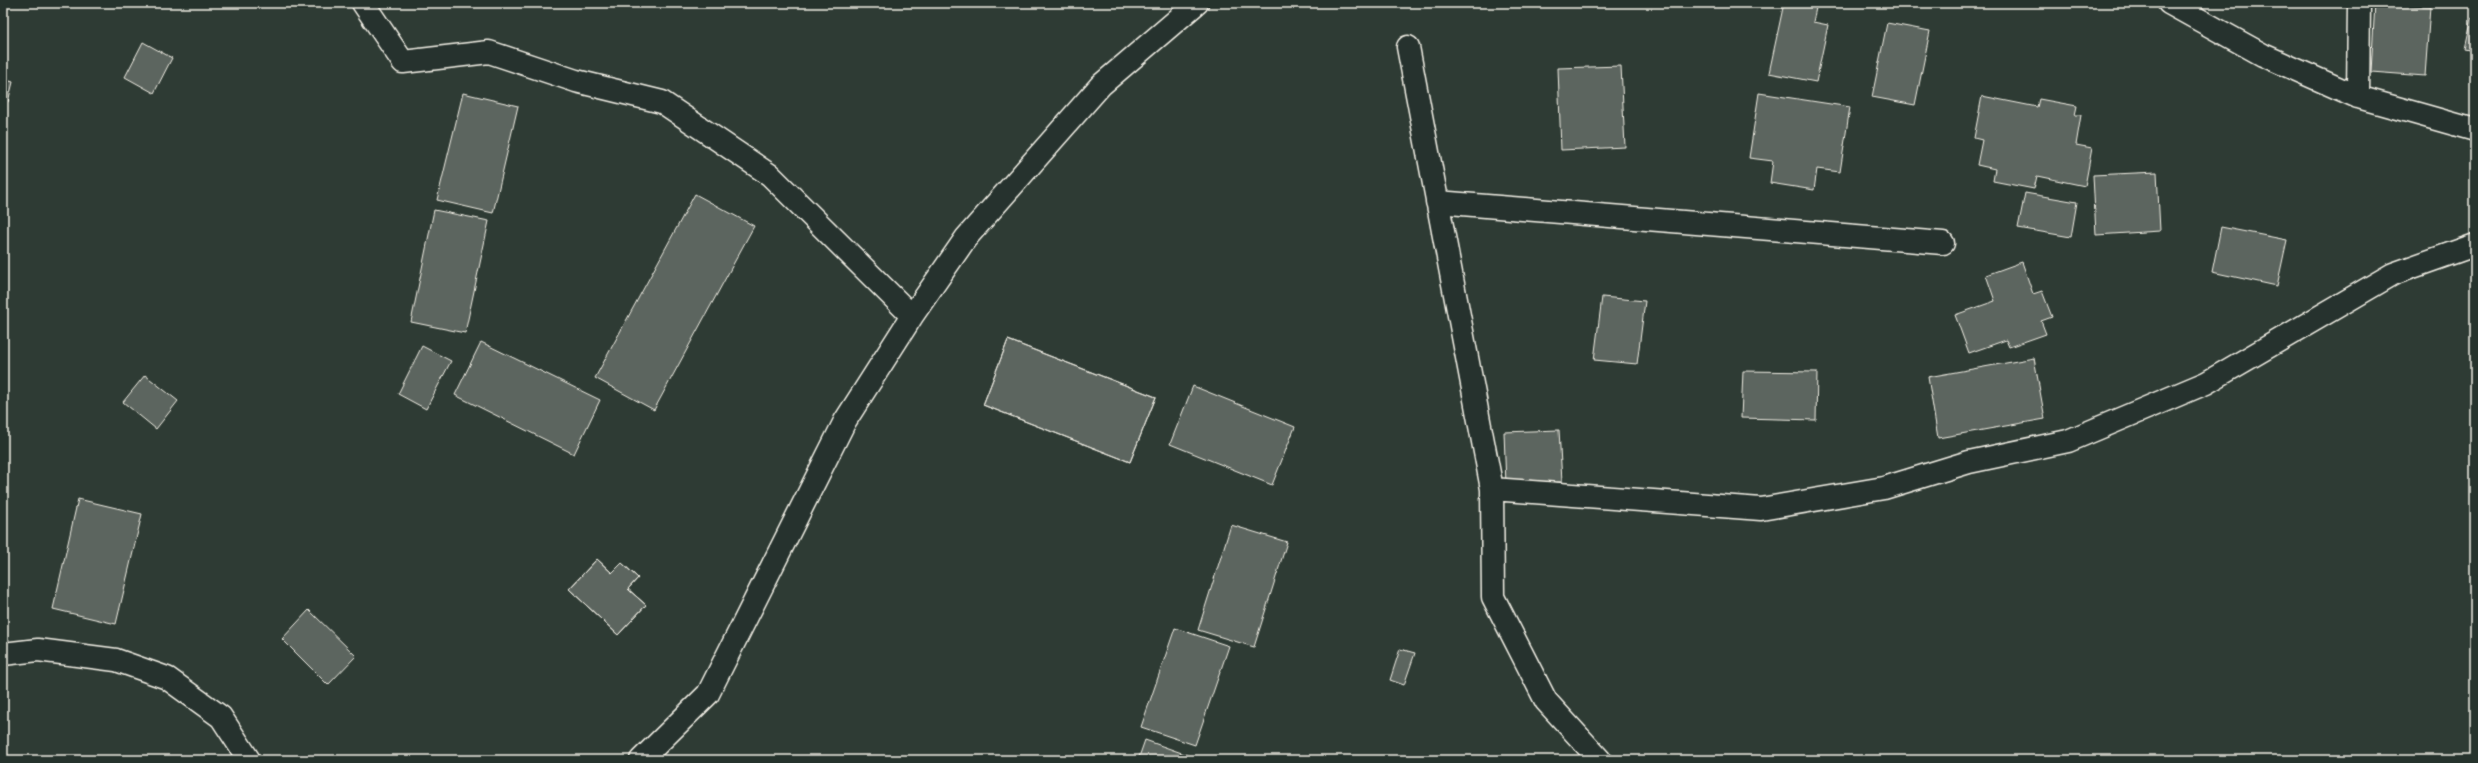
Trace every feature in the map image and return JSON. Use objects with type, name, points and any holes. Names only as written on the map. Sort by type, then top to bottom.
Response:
[{"type":"street","points":[[363,3],[403,62],[489,52],[576,81],[662,102],[770,175],[912,316]]},
{"type":"street","points":[[641,760],[708,694],[845,421],[912,316],[966,238],[1101,85],[1197,3]]},
{"type":"street","points":[[2169,3],[2263,55],[2358,98],[2475,130]]},
{"type":"street","points":[[2358,98],[2360,3]]},
{"type":"street","points":[[1408,47],[1492,489],[1493,598],[1546,701],[1600,760]]},
{"type":"street","points":[[1437,202],[1943,243]]},
{"type":"street","points":[[1492,489],[1761,509],[1884,488],[1969,462],[2068,441],[2206,383],[2393,274],[2475,245]]},
{"type":"street","points":[[3,654],[38,650],[116,660],[167,678],[221,717],[249,760]]},
{"type":"building","points":[[1784,3],[1817,3],[1813,22],[1828,25],[1816,82],[1769,73]]},
{"type":"building","points":[[2375,3],[2430,7],[2425,76],[2371,72]]},
{"type":"building","points":[[2472,18],[2475,18],[2475,51],[2465,49]]},
{"type":"building","points":[[1887,23],[1930,31],[1915,105],[1872,97]]},
{"type":"building","points":[[143,42],[172,58],[154,93],[125,77]]},
{"type":"building","points":[[1621,66],[1625,147],[1561,150],[1558,68]]},
{"type":"building","points":[[3,79],[13,82],[8,102],[3,101]]},
{"type":"building","points":[[463,93],[518,106],[493,213],[437,200]]},
{"type":"building","points":[[1759,93],[1850,107],[1840,172],[1817,169],[1814,190],[1770,183],[1773,161],[1749,158]]},
{"type":"building","points":[[1982,96],[2037,107],[2039,99],[2077,106],[2075,115],[2081,115],[2076,145],[2092,148],[2085,186],[2037,176],[2034,189],[1993,181],[1995,169],[1977,165],[1982,140],[1974,138]]},
{"type":"building","points":[[2157,172],[2160,231],[2096,235],[2093,175]]},
{"type":"building","points":[[2025,193],[2077,202],[2071,237],[2018,228]]},
{"type":"building","points":[[695,194],[754,226],[654,410],[595,378]]},
{"type":"building","points":[[434,210],[489,221],[465,333],[411,322]]},
{"type":"building","points":[[2221,227],[2287,240],[2277,286],[2212,272]]},
{"type":"building","points":[[2022,262],[2033,294],[2042,291],[2052,317],[2041,321],[2046,334],[2009,347],[2006,340],[1969,353],[1955,315],[1995,301],[1986,275]]},
{"type":"building","points":[[1602,297],[1645,301],[1637,364],[1594,360]]},
{"type":"building","points":[[1008,340],[1156,397],[1130,462],[983,405]]},
{"type":"building","points":[[1008,340],[1156,397],[1130,462],[983,405]]},
{"type":"building","points":[[481,342],[600,400],[574,454],[455,395]]},
{"type":"building","points":[[422,346],[451,361],[426,409],[398,394]]},
{"type":"building","points":[[2034,358],[2045,419],[1938,438],[1928,377]]},
{"type":"building","points":[[1743,371],[1817,372],[1816,420],[1741,418]]},
{"type":"building","points":[[145,375],[178,401],[156,429],[123,402]]},
{"type":"building","points":[[1193,386],[1295,427],[1272,485],[1170,444]]},
{"type":"building","points":[[1559,430],[1562,482],[1506,485],[1504,432]]},
{"type":"building","points":[[78,499],[142,514],[116,624],[53,609]]},
{"type":"building","points":[[1231,525],[1287,542],[1254,647],[1198,630]]},
{"type":"building","points":[[597,559],[612,573],[622,563],[638,578],[628,589],[646,605],[618,635],[569,589]]},
{"type":"building","points":[[597,559],[612,573],[622,563],[638,578],[628,589],[646,605],[618,635],[569,589]]},
{"type":"building","points":[[309,610],[356,656],[328,685],[282,639]]},
{"type":"building","points":[[1175,628],[1229,646],[1195,745],[1141,727]]},
{"type":"building","points":[[1400,649],[1415,653],[1404,685],[1390,680]]},
{"type":"building","points":[[1145,740],[1193,757],[1192,760],[1138,760]]}]
